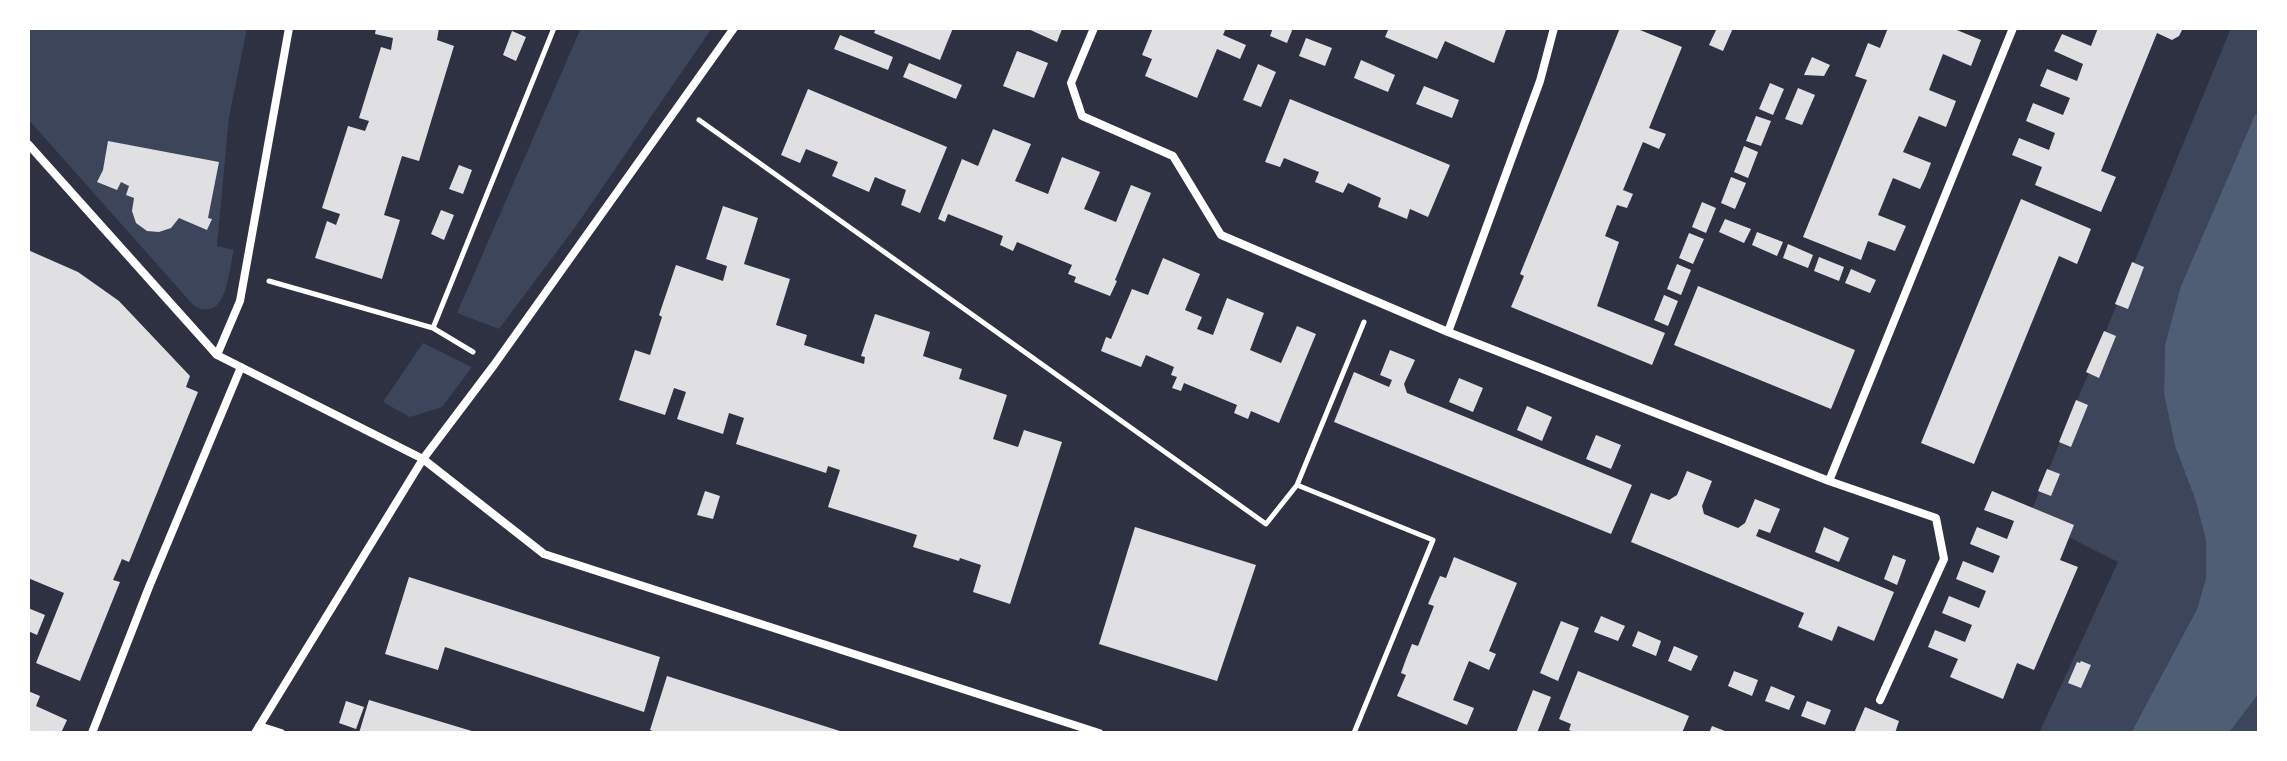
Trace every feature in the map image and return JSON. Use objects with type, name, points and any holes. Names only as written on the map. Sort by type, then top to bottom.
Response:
[{"type":"street","points":[[217,355],[240,301],[289,28]]},
{"type":"street","points":[[281,733],[257,729],[423,459],[494,365],[734,28]]},
{"type":"street","points":[[1094,28],[1071,83],[1082,116],[1173,156],[1221,235],[1448,332],[1829,481],[1936,518],[1944,559],[1880,700]]},
{"type":"street","points":[[1448,332],[1540,81],[1554,28]]},
{"type":"street","points":[[1829,481],[2013,28]]},
{"type":"street","points":[[28,144],[217,355],[423,459],[544,554],[1099,733]]},
{"type":"street","points":[[92,733],[241,367]]},
{"type":"path","points":[[433,328],[554,28]]},
{"type":"path","points":[[679,105],[1266,524],[1297,485],[1374,298]]},
{"type":"path","points":[[244,275],[433,328],[494,365]]},
{"type":"path","points":[[1297,485],[1433,540],[1354,733]]},
{"type":"shaded area","points":[[28,28],[247,28],[229,117],[217,246],[234,250],[224,293],[213,308],[194,306],[28,119]]},
{"type":"shaded area","points":[[581,28],[712,28],[576,226],[499,329],[457,313]]},
{"type":"shaded area","points":[[2231,28],[2259,28],[2259,113],[2255,116],[2165,345],[2164,394],[2175,446],[2206,540],[2206,578],[2197,609],[2131,733],[2039,733],[2118,562],[2029,517]]},
{"type":"shaded area","points":[[2259,113],[2259,693],[2229,733],[2131,733],[2197,609],[2206,578],[2206,540],[2175,446],[2164,394],[2165,345],[2181,286],[2255,115]]},
{"type":"shaded area","points":[[423,343],[472,367],[442,407],[410,417],[383,402]]},
{"type":"shaded area","points":[[2259,693],[2259,733],[2229,733]]},
{"type":"building","points":[[376,28],[439,28],[437,40],[454,46],[419,161],[402,156],[384,215],[400,220],[382,279],[315,258],[327,221],[336,225],[340,214],[322,208],[348,126],[365,131],[369,121],[359,118],[381,47],[391,50],[393,38],[375,34]]},
{"type":"building","points":[[876,28],[953,28],[940,60],[874,33]]},
{"type":"building","points":[[1026,28],[1060,28],[1062,29],[1057,42]]},
{"type":"building","points":[[1153,28],[1226,28],[1223,35],[1246,45],[1240,59],[1217,49],[1197,98],[1145,76],[1152,59],[1142,55]]},
{"type":"building","points":[[1273,28],[1293,28],[1287,43],[1270,36]]},
{"type":"building","points":[[1389,28],[1506,30],[1494,63],[1445,41],[1437,59],[1385,37]]},
{"type":"building","points":[[1620,28],[1635,28],[1682,47],[1649,128],[1666,134],[1659,149],[1643,142],[1623,190],[1633,194],[1627,208],[1617,205],[1605,236],[1619,242],[1597,306],[1665,333],[1652,365],[1511,307],[1524,276],[1520,274]]},
{"type":"building","points":[[1717,28],[1733,28],[1723,51],[1709,45]]},
{"type":"building","points":[[1888,28],[1952,28],[1981,40],[1971,66],[1943,54],[1929,90],[1956,101],[1946,127],[1919,116],[1903,152],[1931,163],[1926,176],[1920,189],[1893,178],[1878,215],[1906,226],[1895,251],[1868,241],[1861,260],[1803,237],[1867,80],[1855,76],[1868,43],[1880,48]]},
{"type":"building","points":[[2098,28],[2183,28],[2179,36],[2172,40],[2157,33],[2101,171],[2116,177],[2101,212],[2035,185],[2042,167],[2012,155],[2019,138],[2049,150],[2055,133],[2026,121],[2033,103],[2063,115],[2070,98],[2040,86],[2047,69],[2077,81],[2083,64],[2054,51],[2062,34],[2091,46]]},
{"type":"building","points":[[512,31],[526,37],[516,61],[503,55]]},
{"type":"building","points":[[840,35],[893,57],[888,70],[834,49]]},
{"type":"building","points":[[1306,38],[1332,48],[1325,66],[1299,56]]},
{"type":"building","points":[[1017,51],[1048,63],[1034,98],[1003,86]]},
{"type":"building","points":[[1812,57],[1830,65],[1824,76],[1804,75]]},
{"type":"building","points":[[1361,60],[1395,75],[1388,92],[1354,78]]},
{"type":"building","points":[[909,63],[962,85],[956,99],[903,77]]},
{"type":"building","points":[[1258,64],[1276,72],[1261,107],[1243,100]]},
{"type":"building","points":[[1770,83],[1784,89],[1773,115],[1759,109]]},
{"type":"building","points":[[1424,86],[1459,100],[1452,118],[1416,104]]},
{"type":"building","points":[[1798,88],[1815,95],[1802,125],[1785,119]]},
{"type":"building","points":[[808,89],[947,147],[920,213],[901,205],[906,190],[875,177],[869,192],[832,176],[838,162],[806,149],[800,163],[781,155]]},
{"type":"building","points":[[1290,99],[1450,165],[1428,217],[1410,209],[1407,219],[1378,207],[1381,198],[1348,183],[1343,193],[1315,182],[1319,172],[1284,158],[1280,167],[1265,162]]},
{"type":"building","points":[[1756,116],[1771,121],[1761,146],[1746,141]]},
{"type":"building","points":[[993,129],[1031,144],[1015,181],[1048,194],[1062,157],[1100,172],[1084,209],[1116,222],[1131,185],[1151,193],[1110,296],[1074,282],[1076,277],[1068,274],[1072,265],[1017,242],[1013,251],[1000,245],[1003,236],[948,214],[945,222],[938,219],[962,159],[978,166]]},
{"type":"building","points":[[108,141],[219,162],[208,218],[212,219],[207,230],[179,218],[171,228],[159,232],[147,231],[136,223],[132,211],[134,198],[126,195],[129,186],[121,182],[117,190],[97,182],[103,170]]},
{"type":"building","points":[[1744,146],[1758,152],[1748,178],[1734,172]]},
{"type":"building","points":[[459,165],[472,170],[463,194],[449,189]]},
{"type":"building","points":[[1731,177],[1746,183],[1735,209],[1721,203]]},
{"type":"building","points":[[2021,199],[2091,229],[2077,264],[2059,256],[1974,464],[1921,443]]},
{"type":"building","points":[[1702,202],[1716,208],[1706,233],[1692,227]]},
{"type":"building","points":[[723,206],[758,218],[744,264],[790,279],[776,325],[807,335],[804,345],[864,364],[865,357],[861,356],[875,314],[930,332],[923,356],[962,369],[959,379],[1007,395],[993,439],[1018,447],[1024,430],[1062,442],[1010,604],[973,592],[981,565],[913,547],[917,535],[828,507],[840,470],[828,466],[826,473],[736,444],[744,418],[729,413],[723,434],[677,419],[686,392],[674,388],[665,415],[619,400],[635,350],[650,355],[662,317],[659,315],[676,265],[723,281],[727,266],[706,259]]},
{"type":"building","points":[[441,210],[454,215],[444,240],[431,234]]},
{"type":"building","points":[[1725,219],[1751,229],[1744,243],[1719,232]]},
{"type":"building","points":[[1757,232],[1783,242],[1777,256],[1752,245]]},
{"type":"building","points":[[1689,233],[1704,239],[1693,264],[1679,258]]},
{"type":"building","points":[[1788,244],[1813,255],[1808,268],[1783,258]]},
{"type":"building","points":[[28,250],[78,272],[119,301],[190,376],[186,387],[198,392],[129,562],[122,559],[113,580],[120,582],[80,681],[36,663],[64,593],[28,578]]},
{"type":"building","points":[[1819,257],[1844,267],[1839,281],[1814,271]]},
{"type":"building","points":[[1163,258],[1200,274],[1185,310],[1202,317],[1197,329],[1213,335],[1227,298],[1264,313],[1250,350],[1281,363],[1297,326],[1316,334],[1279,423],[1251,411],[1248,419],[1234,413],[1237,405],[1184,383],[1181,391],[1172,388],[1177,377],[1171,375],[1174,367],[1146,355],[1141,367],[1101,351],[1106,337],[1111,339],[1132,289],[1148,295]]},
{"type":"building","points":[[2132,262],[2144,267],[2128,309],[2115,304]]},
{"type":"building","points":[[1677,264],[1691,270],[1681,295],[1667,289]]},
{"type":"building","points":[[1851,269],[1876,280],[1870,293],[1845,283]]},
{"type":"building","points":[[1698,286],[1855,350],[1831,409],[1674,345]]},
{"type":"building","points":[[1664,295],[1678,301],[1668,326],[1654,320]]},
{"type":"building","points":[[2104,331],[2116,336],[2099,378],[2086,372]]},
{"type":"building","points":[[1390,350],[1415,360],[1404,384],[1407,393],[1632,485],[1611,534],[1334,422],[1354,372],[1389,387],[1392,380],[1380,375]]},
{"type":"building","points":[[1459,378],[1483,388],[1473,412],[1449,402]]},
{"type":"building","points":[[2076,400],[2088,405],[2071,447],[2059,442]]},
{"type":"building","points":[[1527,406],[1552,417],[1542,441],[1517,430]]},
{"type":"building","points":[[1596,435],[1621,445],[1611,469],[1586,459]]},
{"type":"building","points":[[2047,469],[2060,474],[2051,496],[2038,491]]},
{"type":"building","points":[[1687,471],[1712,481],[1702,506],[1704,514],[1738,528],[1745,523],[1755,499],[1780,509],[1770,533],[1759,529],[1756,536],[1894,592],[1874,641],[1838,626],[1832,641],[1798,627],[1804,613],[1631,542],[1651,493],[1669,500],[1677,495]]},
{"type":"building","points":[[705,491],[720,496],[713,519],[697,515]]},
{"type":"building","points":[[1992,491],[2074,525],[2060,560],[2078,567],[2034,670],[2017,663],[2003,699],[1950,677],[1958,659],[1928,647],[1935,630],[1965,642],[1972,625],[1942,613],[1949,596],[1979,608],[1986,591],[1956,579],[1963,561],[1993,573],[2000,556],[1970,544],[1977,527],[2007,539],[2014,521],[1984,510]]},
{"type":"building","points":[[1135,527],[1256,565],[1217,681],[1099,644]]},
{"type":"building","points":[[1824,527],[1849,538],[1839,562],[1815,552]]},
{"type":"building","points":[[1893,555],[1906,560],[1897,585],[1884,579]]},
{"type":"building","points":[[1454,557],[1517,583],[1489,651],[1496,654],[1489,670],[1469,661],[1453,700],[1474,708],[1467,725],[1397,696],[1406,675],[1401,673],[1412,644],[1418,646],[1434,606],[1428,604],[1440,576],[1446,578]]},
{"type":"building","points":[[409,577],[660,657],[644,712],[445,647],[438,670],[385,654]]},
{"type":"building","points":[[28,608],[45,615],[37,635],[28,631]]},
{"type":"building","points":[[1601,616],[1625,626],[1618,641],[1594,632]]},
{"type":"building","points":[[1561,621],[1579,628],[1558,681],[1540,673]]},
{"type":"building","points":[[1638,631],[1661,641],[1656,656],[1632,646]]},
{"type":"building","points":[[1674,646],[1698,656],[1691,671],[1668,661]]},
{"type":"building","points":[[2077,662],[2091,665],[2081,688],[2068,683]]},
{"type":"building","points":[[1578,671],[1689,716],[1682,733],[1576,733],[1569,730],[1571,724],[1559,719]]},
{"type":"building","points":[[1734,671],[1758,680],[1752,696],[1728,686]]},
{"type":"building","points":[[667,676],[843,733],[659,733],[650,730]]},
{"type":"building","points":[[1771,686],[1795,696],[1789,710],[1765,701]]},
{"type":"building","points":[[1533,690],[1551,697],[1537,733],[1516,733]]},
{"type":"building","points":[[28,691],[40,696],[36,706],[67,720],[61,733],[28,733]]},
{"type":"building","points":[[369,700],[475,732],[475,733],[359,733]]},
{"type":"building","points":[[346,701],[364,707],[356,729],[339,723]]},
{"type":"building","points":[[1807,701],[1831,710],[1825,725],[1801,716]]},
{"type":"building","points":[[1865,707],[1899,721],[1895,733],[1854,733]]},
{"type":"building","points":[[1712,726],[1730,733],[1709,733]]}]
